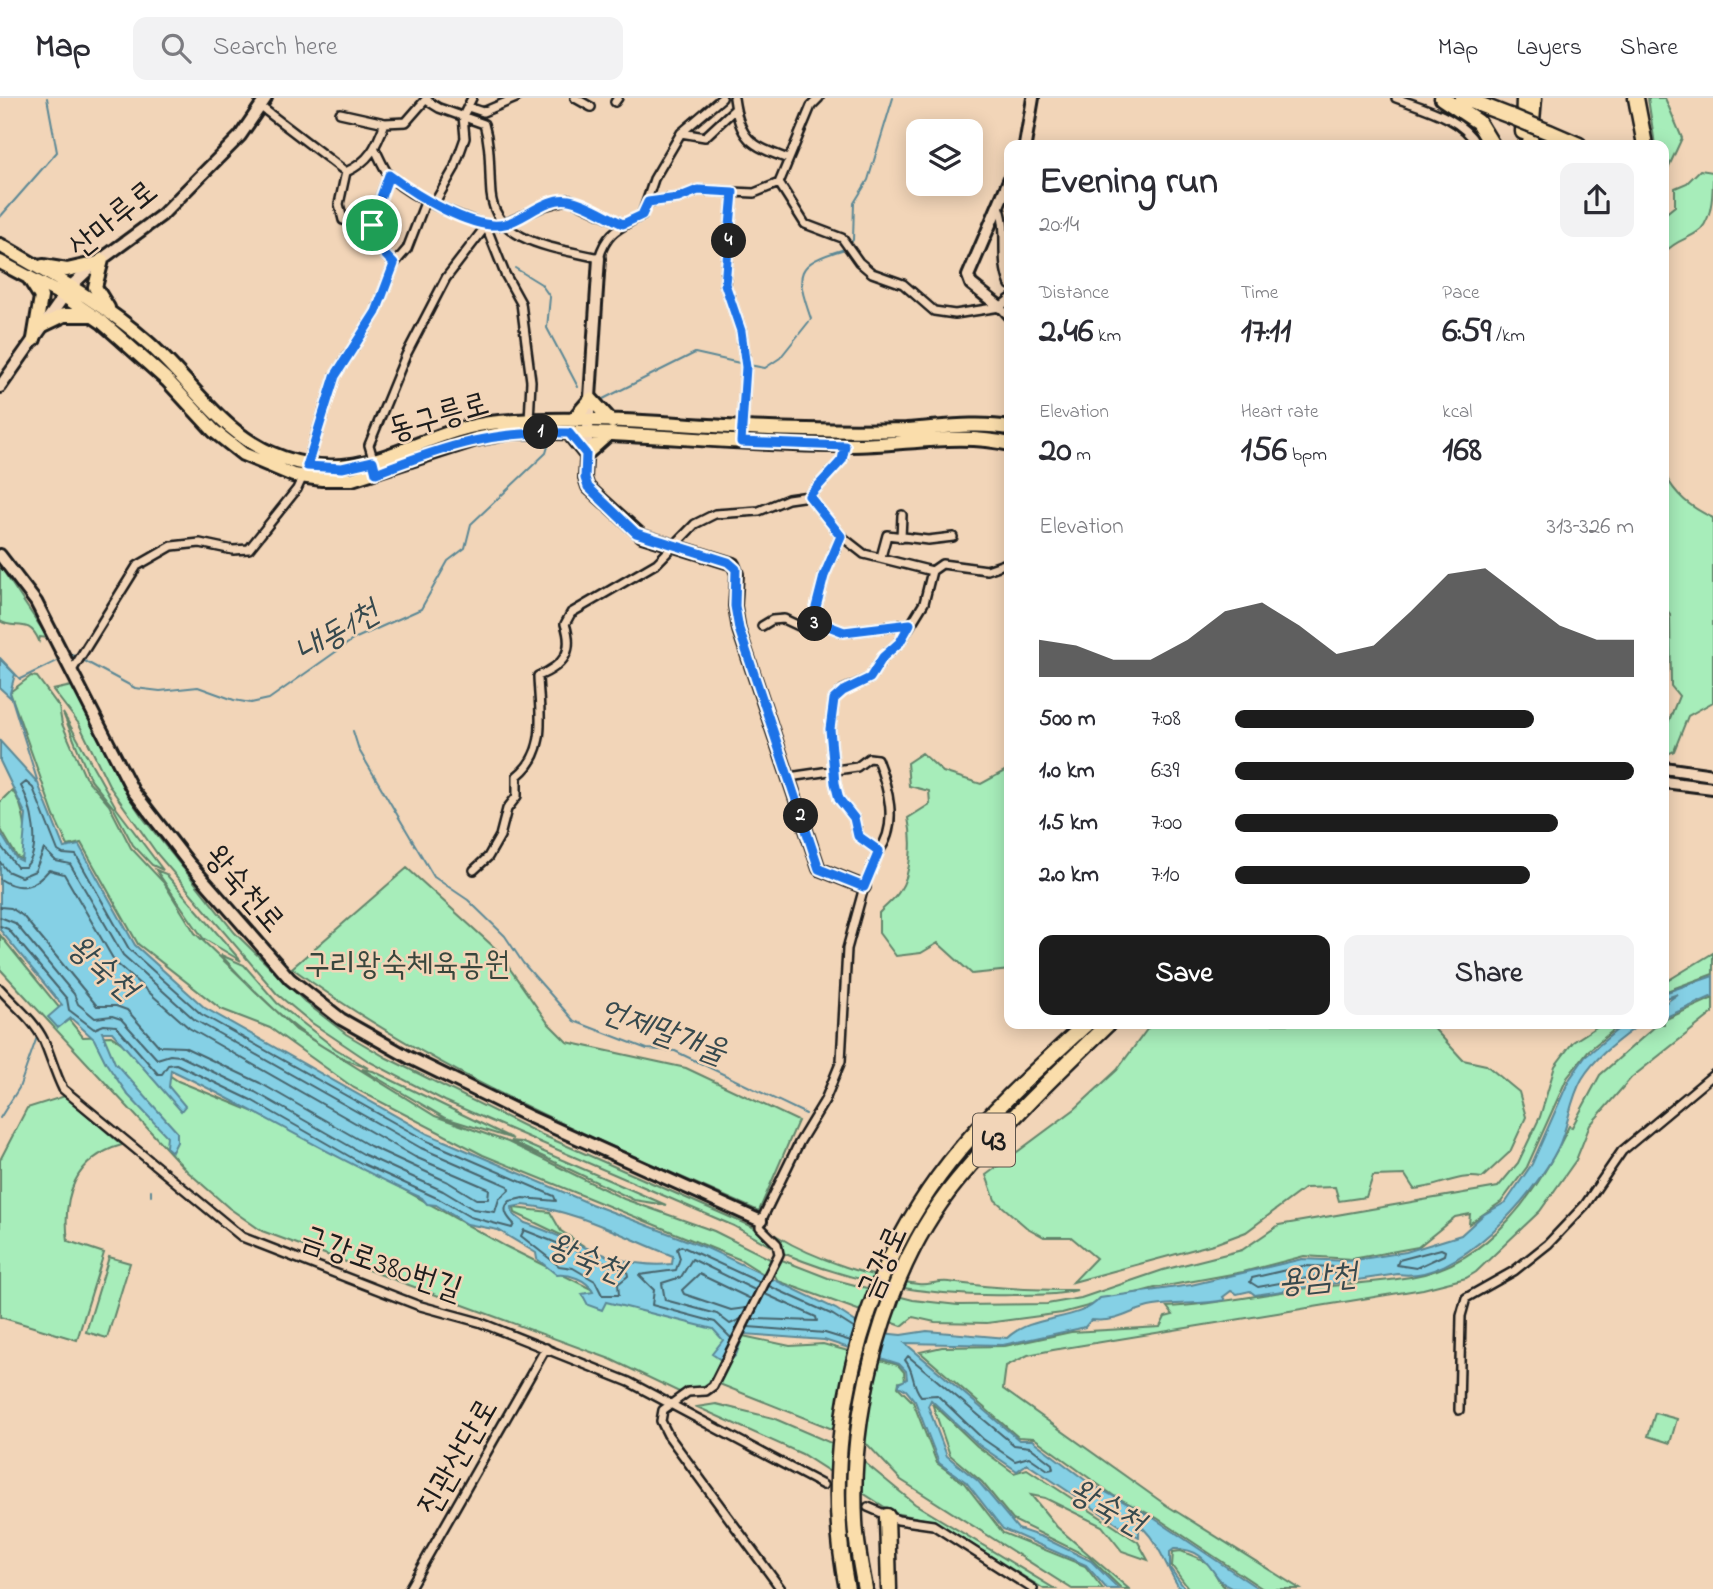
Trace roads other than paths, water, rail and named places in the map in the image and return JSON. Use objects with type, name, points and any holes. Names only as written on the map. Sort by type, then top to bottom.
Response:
[{"type":"highway","points":[[1443,98],[1478,122],[1489,140]]},
{"type":"highway","points":[[1463,98],[1567,140]]},
{"type":"highway","points":[[1521,140],[1524,98]]},
{"type":"highway","points":[[1530,140],[1534,98]]},
{"type":"highway","points":[[1537,140],[1540,98]]},
{"type":"highway","points":[[1636,98],[1645,140]]},
{"type":"highway","points":[[1643,98],[1646,140]]},
{"type":"highway","name":"금강로","points":[[847,1589],[837,1513],[837,1480],[847,1395],[866,1320],[887,1267],[920,1206],[948,1163],[1005,1099],[1081,1029]]},
{"type":"highway","name":"금강로","points":[[865,1589],[855,1522],[855,1487],[865,1394],[887,1311],[902,1274],[956,1182],[1026,1104],[1103,1029]]},
{"type":"highway","points":[[887,1516],[889,1589]]},
{"type":"main road","name":"동구릉로","points":[[0,246],[31,263],[67,291],[167,380],[214,431],[243,454],[305,472],[375,467],[511,432],[570,427]]},
{"type":"main road","points":[[31,263],[67,270],[100,261],[95,287],[110,311]]},
{"type":"main road","name":"동구릉로","points":[[0,262],[110,311],[148,343],[238,436],[305,472]]},
{"type":"main road","points":[[29,277],[41,297],[34,339]]},
{"type":"main road","points":[[43,325],[64,315],[79,313],[93,316]]},
{"type":"main road","points":[[607,435],[586,454],[570,427],[591,399],[612,422]]},
{"type":"main road","name":"동구릉로","points":[[375,467],[473,427],[496,422],[529,422],[588,428],[607,435],[741,435],[970,425],[1004,428]]},
{"type":"main road","name":"동구릉로","points":[[588,428],[612,422],[845,446],[972,439],[1004,443]]},
{"type":"street","points":[[74,667],[137,566],[172,546],[200,543],[233,550],[249,549],[305,472],[335,376],[376,312],[394,264],[407,249],[430,202],[454,169],[464,138],[463,116],[472,98]]},
{"type":"street","points":[[468,107],[483,112],[516,98]]},
{"type":"street","points":[[575,98],[592,107]]},
{"type":"street","points":[[722,98],[681,133],[654,179],[642,215],[623,224],[604,240],[600,258],[585,478],[588,487],[636,533],[728,562],[736,569],[735,606],[739,629],[819,869],[864,887]]},
{"type":"street","points":[[734,98],[743,135],[759,149],[788,159]]},
{"type":"street","points":[[648,202],[678,198],[698,190],[754,193],[779,183],[811,106],[819,98]]},
{"type":"street","points":[[1027,140],[1033,98]]},
{"type":"street","points":[[1396,98],[1441,114],[1464,128],[1472,140]]},
{"type":"street","points":[[340,113],[385,123],[406,122],[426,99],[484,124],[488,137],[491,198],[502,225],[528,240],[600,258]]},
{"type":"street","points":[[263,103],[346,172]]},
{"type":"street","name":"산마루로","points":[[0,387],[67,291],[100,261],[162,215],[240,136],[263,103]]},
{"type":"street","points":[[681,133],[705,137],[727,120],[735,108]]},
{"type":"street","points":[[346,172],[364,164],[375,149],[385,123]]},
{"type":"street","points":[[375,149],[389,175],[430,202],[486,226],[502,225],[544,206],[569,200],[623,224]]},
{"type":"street","points":[[346,172],[339,204],[343,219],[372,225]]},
{"type":"street","points":[[389,175],[372,225],[371,240],[394,264]]},
{"type":"street","points":[[779,183],[805,224],[813,229],[832,232],[873,273],[903,284],[934,311],[955,314],[1000,307],[1004,304]]},
{"type":"street","points":[[1004,190],[968,276],[971,284],[1004,311]]},
{"type":"street","points":[[733,192],[725,284],[741,331],[746,364],[741,435]]},
{"type":"street","points":[[998,203],[1004,243],[1004,271]]},
{"type":"street","points":[[486,226],[505,274],[521,303],[531,381],[529,422]]},
{"type":"street","points":[[375,467],[369,446],[406,355],[446,278],[486,226]]},
{"type":"street","points":[[474,870],[488,856],[500,836],[507,809],[517,796],[517,776],[529,767],[536,752],[542,720],[538,676],[553,670],[566,655],[571,642],[565,624],[570,613],[657,562],[695,524],[715,514],[760,511],[788,499],[809,496],[842,460],[845,446]]},
{"type":"street","points":[[809,496],[841,536],[864,554],[932,571]]},
{"type":"street","points":[[901,538],[902,515]]},
{"type":"street","points":[[812,623],[824,576],[841,536]]},
{"type":"street","points":[[881,557],[887,536],[928,540],[953,537]]},
{"type":"street","name":"왕숙천로","points":[[0,555],[36,602],[74,667],[133,791],[188,862],[290,979],[341,1019],[410,1058],[527,1116],[761,1221]]},
{"type":"street","points":[[879,851],[858,836],[854,818],[839,799],[830,729],[834,699],[843,691],[870,678],[883,657],[900,642],[924,603],[932,571],[942,564],[987,570],[1004,564]]},
{"type":"street","points":[[762,626],[772,620],[784,619],[799,626],[812,623],[844,632],[910,624]]},
{"type":"street","points":[[781,1589],[668,1435],[661,1421],[663,1410],[688,1392],[706,1391],[713,1386],[779,1254],[777,1244],[760,1227],[761,1221],[799,1143],[825,1100],[841,1061],[847,949],[864,887],[889,832],[889,802],[877,759],[869,758],[857,768],[789,777]]},
{"type":"street","points":[[1669,769],[1713,775]]},
{"type":"street","points":[[1669,783],[1713,788]]},
{"type":"street","name":"금강로380번길","points":[[0,989],[22,1010],[44,1040],[52,1068],[63,1089],[242,1237],[417,1306],[468,1318],[629,1382],[823,1485]]},
{"type":"street","points":[[1459,1410],[1461,1316],[1466,1298],[1500,1280],[1548,1244],[1585,1205],[1622,1151],[1713,1075]]},
{"type":"street","name":"진관산단로","points":[[409,1589],[546,1348]]},
{"type":"street","points":[[868,1507],[887,1516],[933,1525],[1033,1589]]},
{"type":"water","points":[[0,659],[15,674],[10,693],[12,699],[0,688]]},
{"type":"water","points":[[0,741],[38,783],[29,755],[64,848],[79,845],[135,945],[205,1008],[428,1134],[591,1204],[707,1248],[836,1309],[871,1332],[901,1335],[927,1331],[1007,1338],[1030,1325],[1080,1311],[1100,1298],[1191,1285],[1302,1259],[1349,1261],[1406,1252],[1461,1235],[1483,1215],[1506,1202],[1532,1164],[1569,1080],[1585,1057],[1618,1029],[1633,1029],[1601,1056],[1582,1079],[1558,1148],[1531,1189],[1491,1233],[1445,1265],[1421,1273],[1255,1295],[1250,1291],[1237,1294],[1231,1291],[1223,1297],[1225,1300],[1154,1306],[1110,1320],[1091,1320],[1085,1327],[1003,1345],[905,1343],[1019,1440],[1032,1440],[1089,1483],[1152,1517],[1259,1589],[1231,1588],[1218,1578],[1196,1553],[1174,1549],[1170,1552],[1170,1568],[1185,1589],[1180,1589],[1154,1542],[1143,1528],[1139,1528],[1139,1537],[1027,1464],[1017,1471],[979,1445],[931,1400],[928,1406],[947,1456],[978,1481],[1018,1529],[1042,1537],[1091,1561],[1119,1589],[1107,1589],[1086,1565],[1003,1529],[966,1482],[939,1463],[915,1401],[899,1386],[899,1383],[907,1379],[906,1371],[899,1364],[824,1340],[744,1334],[736,1355],[727,1364],[712,1354],[723,1340],[713,1329],[606,1302],[602,1310],[588,1305],[582,1294],[593,1292],[587,1284],[567,1275],[557,1275],[537,1259],[536,1253],[498,1230],[467,1224],[436,1205],[427,1204],[422,1198],[358,1168],[171,1070],[169,1087],[185,1106],[181,1111],[112,1032],[102,1032],[115,1063],[177,1132],[177,1142],[172,1152],[166,1147],[167,1136],[128,1095],[106,1063],[94,1039],[71,1018],[58,1028],[48,1017],[62,1005],[0,930],[0,832],[16,858],[22,861],[26,815],[0,761]],"holes":[[[523,1205],[562,1212],[673,1256],[672,1264],[633,1263],[597,1252],[525,1223],[513,1214],[512,1207]]]},
{"type":"water","points":[[1713,976],[1713,996],[1669,1016],[1669,1000],[1678,994],[1669,997],[1669,991]]},
{"type":"waterway","points":[[0,217],[57,152],[47,98]]},
{"type":"waterway","points":[[849,245],[853,240],[854,203],[868,180],[893,98]]},
{"type":"waterway","points":[[749,365],[765,368],[780,358],[811,319],[802,290],[803,272],[816,260],[845,249]]},
{"type":"waterway","name":"내동1천","points":[[515,268],[541,284],[550,297],[547,328],[578,387]]},
{"type":"waterway","points":[[603,399],[695,353],[744,364]]},
{"type":"waterway","name":"내동1천","points":[[81,659],[135,688],[160,691],[198,687],[251,703],[269,699],[354,639],[421,609],[448,561],[465,548],[471,524],[546,453],[550,440]]},
{"type":"waterway","name":"내동1천","points":[[70,655],[76,656]]},
{"type":"waterway","name":"내동1천","points":[[0,658],[20,679],[59,660]]},
{"type":"waterway","name":"언제말개울","points":[[353,731],[359,750],[434,877],[468,900],[505,936],[523,963],[574,1021],[647,1049],[675,1051],[806,1114]]},
{"type":"waterway","points":[[0,1118],[19,1088],[37,1037]]},
{"type":"waterway","points":[[151,1190],[151,1196]]},
{"type":"park label","name":"구리왕숙체육공원","points":[[407,963]]},
{"type":"water label","name":"왕숙천","points":[[104,966]]},
{"type":"water label","name":"왕숙천","points":[[587,1256]]},
{"type":"water label","name":"용암천","points":[[1317,1276]]},
{"type":"water label","name":"왕숙천","points":[[1108,1505]]}]
